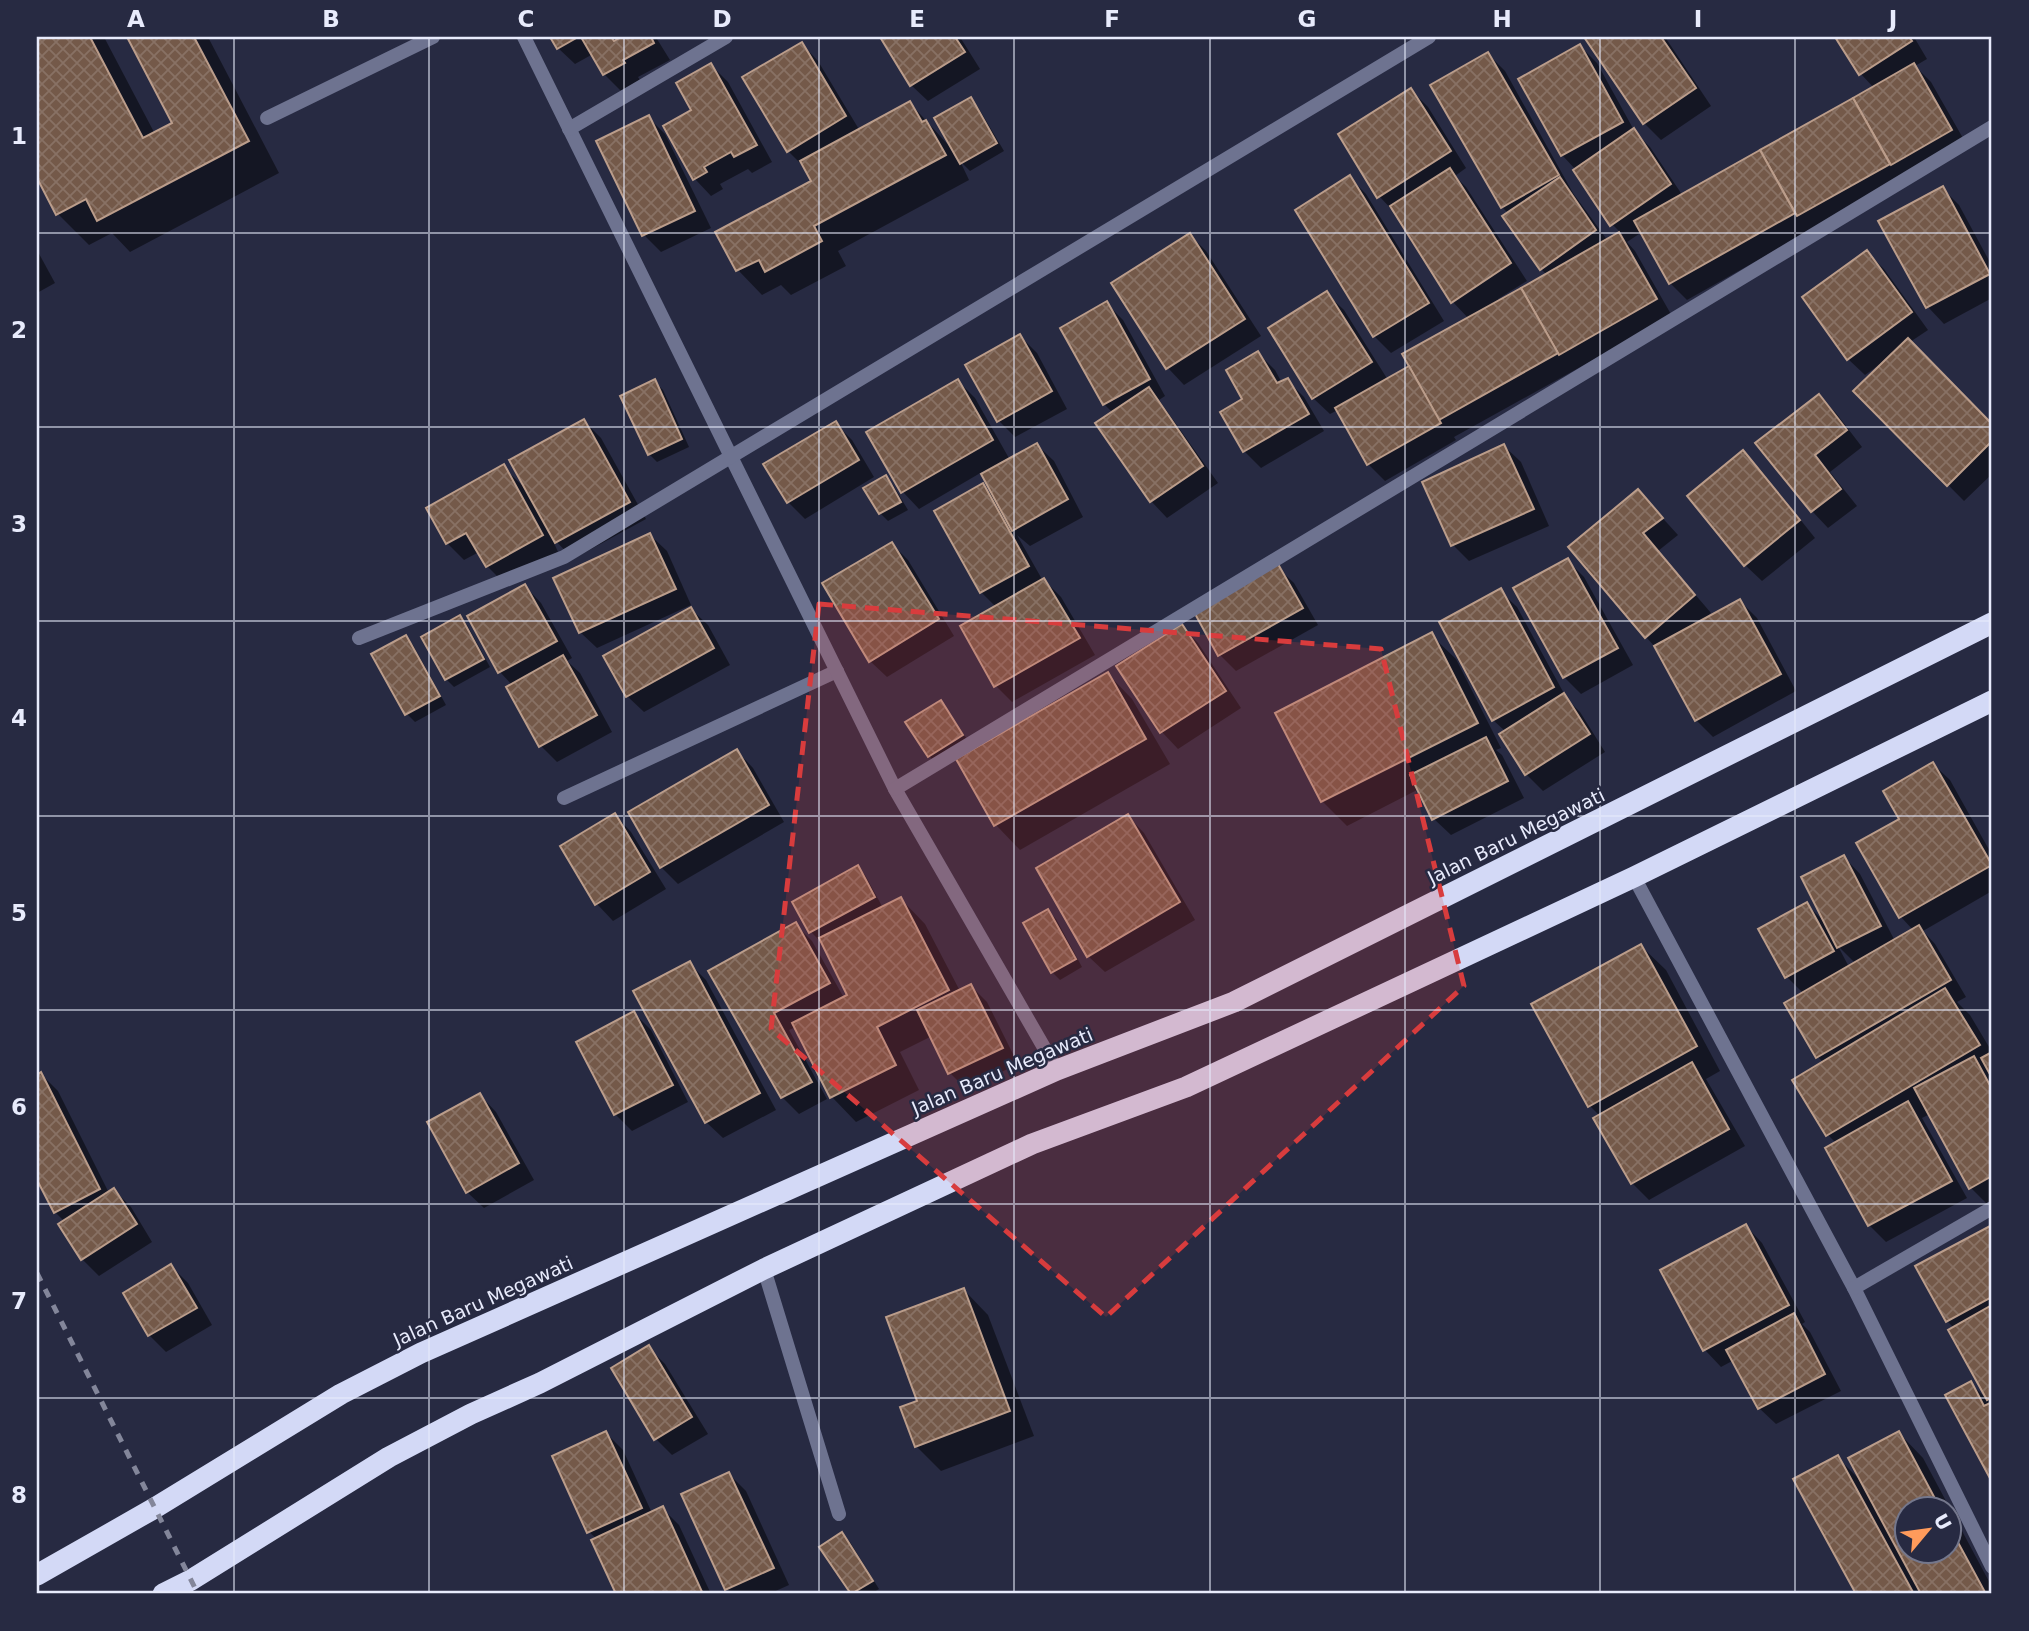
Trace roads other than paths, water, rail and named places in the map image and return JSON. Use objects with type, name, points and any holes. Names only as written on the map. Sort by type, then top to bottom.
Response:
[{"type":"highway","name":"Jalan Baru Megawati","points":[[37,1575],[235,1460],[341,1394],[421,1353],[1057,1070],[1234,1002],[1992,623]]},
{"type":"highway","points":[[163,1594],[191,1580],[389,1457],[764,1269],[1032,1144],[1186,1087],[1634,877],[1992,701]]},
{"type":"street","points":[[267,118],[433,37]]},
{"type":"street","points":[[524,37],[895,789],[1057,1070]]},
{"type":"street","points":[[569,129],[726,37]]},
{"type":"street","points":[[359,638],[564,557],[1429,37]]},
{"type":"street","points":[[895,789],[1992,127]]},
{"type":"street","points":[[564,798],[837,671]]},
{"type":"street","points":[[1634,877],[1854,1288],[1992,1567]]},
{"type":"street","points":[[1854,1288],[1992,1208]]},
{"type":"street","points":[[764,1269],[839,1514]]},
{"type":"railway","points":[[37,1273],[198,1594]]}]
